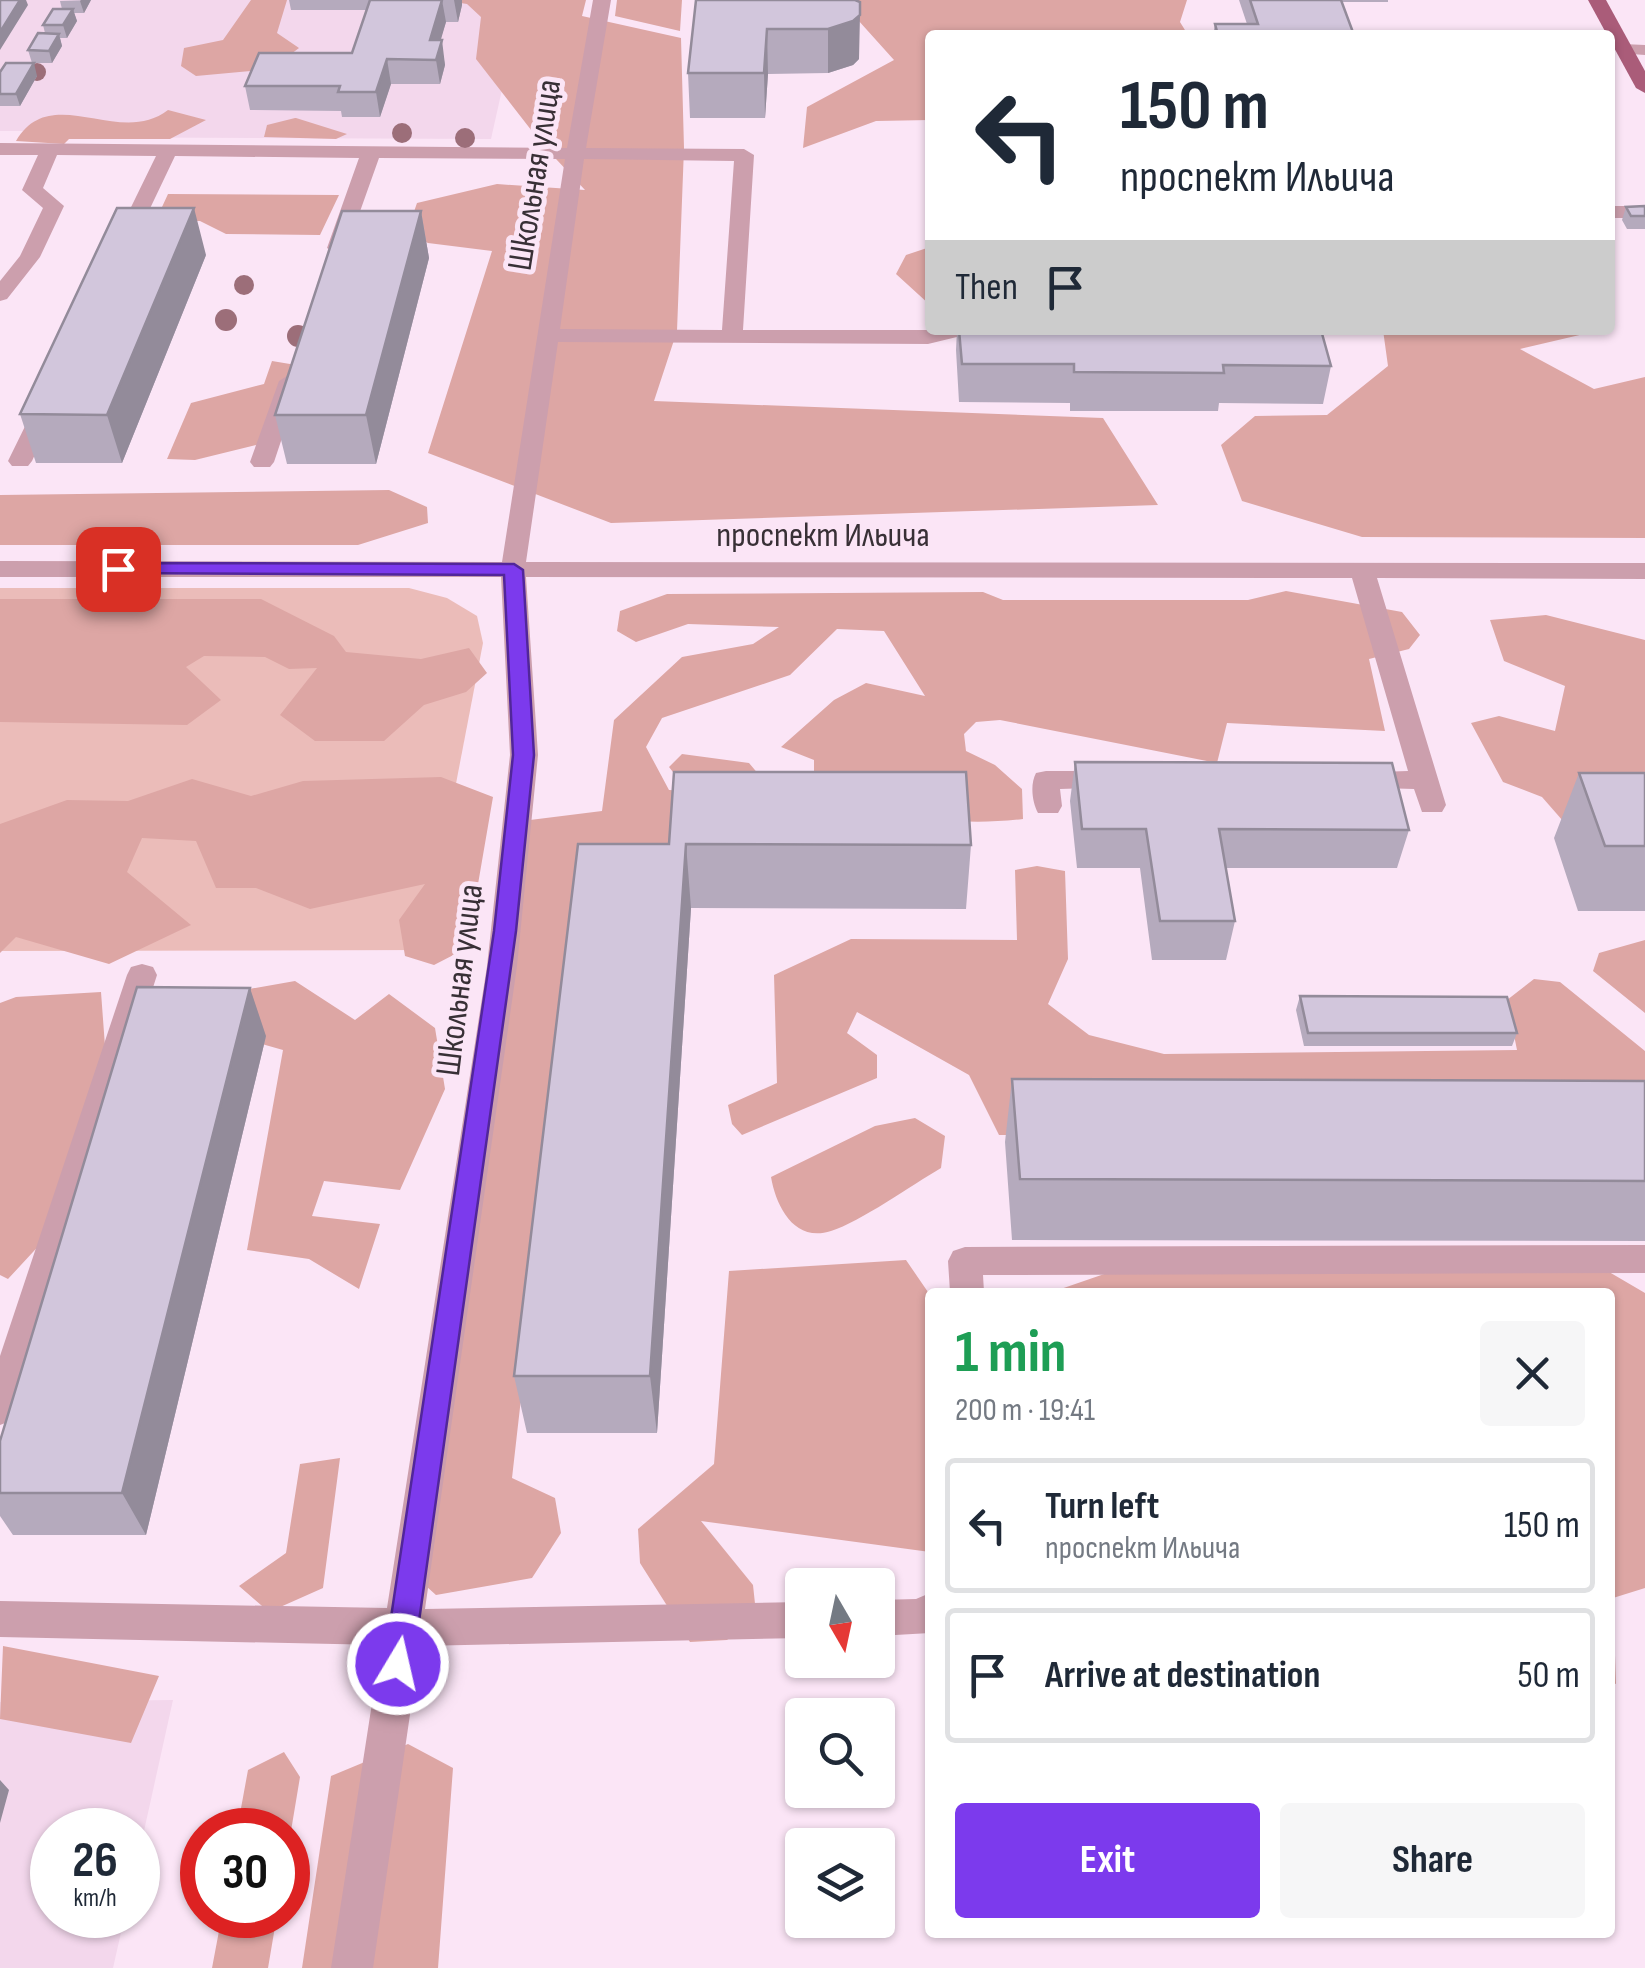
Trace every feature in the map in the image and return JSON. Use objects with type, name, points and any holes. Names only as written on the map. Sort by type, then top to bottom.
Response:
[{"type":"main road","points":[[1597,0],[1613,30]]},
{"type":"main road","points":[[1615,35],[1645,88]]},
{"type":"street","name":"Школьная улица","points":[[352,1968],[502,966],[524,755],[514,570],[602,0]]},
{"type":"street","points":[[1623,50],[1645,50]]},
{"type":"street","points":[[0,148],[744,155],[732,335]]},
{"type":"street","points":[[0,295],[30,256],[54,206],[32,190],[50,149]]},
{"type":"street","points":[[118,254],[168,150]]},
{"type":"street","points":[[332,261],[370,152]]},
{"type":"street","points":[[1615,212],[1645,212]]},
{"type":"street","points":[[548,335],[939,335]]},
{"type":"street","points":[[262,462],[300,352]]},
{"type":"street","points":[[20,461],[53,392]]},
{"type":"street","name":"проспект Ильича","points":[[0,569],[1645,572]]},
{"type":"street","points":[[1325,780],[1428,792],[1362,572]]},
{"type":"street","points":[[1048,806],[1046,780],[1146,780]]},
{"type":"street","points":[[0,1409],[142,975]]},
{"type":"street","points":[[966,1288],[965,1261],[1645,1259]]},
{"type":"street","points":[[895,1618],[925,1617]]},
{"type":"street","points":[[0,1619],[467,1628],[785,1620]]},
{"type":"shaded area","points":[[0,0],[522,0],[491,139],[29,137],[27,131],[0,131]]},
{"type":"shaded area","points":[[251,0],[287,0],[277,33],[299,48],[271,69],[196,76],[181,66],[184,48],[223,40]]},
{"type":"shaded area","points":[[442,0],[586,0],[582,16],[681,38],[684,148],[677,331],[654,401],[1103,418],[1158,505],[611,523],[428,453],[492,251],[428,243],[407,232],[417,203],[497,184],[585,190],[542,144],[476,59],[481,17],[467,4]]},
{"type":"shaded area","points":[[617,0],[682,0],[680,31],[615,16]]},
{"type":"shaded area","points":[[840,0],[1187,0],[1180,22],[1185,30],[925,30],[925,120],[876,121],[803,148],[807,107],[894,60]]},
{"type":"shaded area","points":[[168,110],[206,120],[170,139],[69,139],[64,144],[16,141],[31,124],[48,116],[128,122],[149,120]]},
{"type":"shaded area","points":[[295,118],[347,134],[336,139],[264,137],[267,125]]},
{"type":"shaded area","points":[[168,194],[339,195],[320,235],[226,234],[200,221],[156,220]]},
{"type":"shaded area","points":[[925,249],[925,300],[896,274],[906,255]]},
{"type":"shaded area","points":[[1384,335],[1580,335],[1520,349],[1594,389],[1645,377],[1645,538],[1362,537],[1242,501],[1221,445],[1255,416],[1327,415],[1388,366]]},
{"type":"shaded area","points":[[272,361],[302,366],[281,439],[195,460],[167,459],[191,403],[264,384]]},
{"type":"shaded area","points":[[389,490],[427,507],[428,523],[358,545],[0,545],[0,495]]},
{"type":"shaded area","points":[[0,588],[409,588],[447,598],[477,616],[483,643],[424,950],[0,951]]},
{"type":"shaded area","points":[[1286,591],[1402,612],[1420,635],[1409,649],[1369,659],[1385,731],[1227,723],[1217,763],[1000,720],[976,722],[964,734],[966,751],[995,765],[1022,789],[1023,819],[968,822],[892,812],[814,793],[814,760],[781,747],[834,700],[866,683],[925,696],[884,631],[837,629],[790,675],[662,718],[646,747],[669,790],[688,791],[669,767],[682,754],[749,763],[766,783],[663,903],[577,905],[512,1478],[555,1498],[561,1533],[532,1578],[436,1595],[417,1578],[522,821],[602,811],[614,720],[682,657],[753,644],[779,627],[688,624],[636,642],[617,631],[620,611],[667,594],[983,592],[1003,600],[1248,600]]},
{"type":"shaded area","points":[[0,599],[261,599],[334,636],[346,652],[421,659],[469,648],[487,673],[466,692],[424,705],[384,741],[315,741],[280,715],[317,668],[289,669],[265,657],[204,656],[186,667],[221,700],[187,725],[0,722]]},
{"type":"shaded area","points":[[1546,615],[1645,640],[1645,829],[1570,829],[1542,797],[1503,782],[1471,723],[1499,716],[1555,731],[1565,686],[1504,661],[1490,620]]},
{"type":"shaded area","points":[[441,777],[493,797],[467,948],[434,965],[405,956],[399,920],[425,884],[310,909],[256,888],[216,888],[196,841],[142,838],[127,872],[191,925],[109,964],[16,937],[0,953],[0,824],[67,800],[128,801],[192,779],[251,796],[303,781]]},
{"type":"shaded area","points":[[1037,866],[1065,871],[1068,959],[1048,1004],[1089,1035],[1164,1054],[1517,1050],[1507,1000],[1534,979],[1560,982],[1645,1051],[1645,1136],[999,1135],[969,1075],[857,1012],[847,1033],[877,1055],[877,1078],[742,1135],[732,1124],[728,1105],[777,1083],[774,975],[851,939],[1017,940],[1015,870]]},
{"type":"shaded area","points":[[1645,940],[1645,1013],[1593,971],[1599,953]]},
{"type":"shaded area","points":[[295,981],[355,1020],[389,994],[435,1028],[445,1089],[400,1190],[324,1181],[312,1216],[380,1224],[359,1289],[309,1259],[247,1250],[283,1050],[223,1033],[221,994]]},
{"type":"shaded area","points":[[101,992],[110,1114],[83,1198],[8,1279],[0,1275],[0,1003],[16,997]]},
{"type":"shaded area","points":[[915,1118],[945,1136],[941,1168],[871,1212],[831,1231],[807,1232],[782,1210],[771,1177],[875,1126]]},
{"type":"shaded area","points":[[906,1260],[925,1288],[925,1551],[701,1521],[753,1585],[756,1613],[727,1640],[690,1642],[640,1563],[638,1529],[714,1464],[729,1271]]},
{"type":"shaded area","points":[[1604,1269],[1645,1293],[1645,1588],[1615,1597],[1615,1288],[1064,1288],[1113,1271]]},
{"type":"shaded area","points":[[340,1458],[323,1588],[269,1612],[239,1586],[286,1553],[300,1464]]},
{"type":"shaded area","points":[[3,1646],[159,1676],[131,1743],[0,1719]]},
{"type":"shaded area","points":[[173,1700],[149,1808],[30,1808],[30,1938],[120,1938],[113,1968],[0,1968],[0,1702]]},
{"type":"shaded area","points":[[408,1744],[453,1768],[438,1968],[302,1968],[307,1938],[310,1938],[331,1776]]},
{"type":"shaded area","points":[[284,1752],[300,1777],[295,1808],[241,1808],[248,1770]]},
{"type":"shaded area","points":[[218,1938],[273,1938],[268,1968],[212,1968]]},
{"type":"building","points":[[0,0],[20,0],[0,32]]},
{"type":"building","points":[[370,0],[442,0],[430,40],[442,40],[436,60],[387,59],[376,92],[338,92],[340,86],[245,86],[259,53],[352,53]]},
{"type":"building","points":[[696,0],[855,0],[860,2],[860,15],[828,29],[767,29],[764,73],[688,73]]},
{"type":"building","points":[[1250,0],[1341,0],[1352,30],[1217,30],[1215,24],[1258,24]]},
{"type":"building","points":[[53,9],[73,9],[63,25],[43,25]]},
{"type":"building","points":[[38,33],[59,34],[49,51],[28,50]]},
{"type":"building","points":[[6,63],[34,63],[16,94],[0,94],[0,72]]},
{"type":"building","points":[[1645,206],[1645,216],[1631,216],[1626,207]]},
{"type":"building","points":[[117,208],[194,208],[107,415],[20,414]]},
{"type":"building","points":[[342,211],[421,211],[366,415],[275,415]]},
{"type":"building","points":[[959,335],[1322,335],[1331,366],[1223,365],[1224,373],[1074,372],[1074,364],[962,364]]},
{"type":"building","points":[[1075,762],[1392,763],[1409,830],[1219,829],[1235,921],[1160,921],[1146,829],[1082,829]]},
{"type":"building","points":[[674,772],[966,772],[971,845],[686,844],[650,1376],[514,1376],[578,844],[669,844]]},
{"type":"building","points":[[1579,773],[1645,773],[1645,846],[1605,846]]},
{"type":"building","points":[[137,987],[250,988],[122,1493],[0,1493],[0,1441]]},
{"type":"building","points":[[1300,996],[1507,997],[1517,1033],[1308,1033]]},
{"type":"building","points":[[1012,1079],[1645,1081],[1645,1181],[1020,1179]]},
{"type":"route","points":[[118,569],[514,570],[524,755],[502,966],[398,1664]]}]
